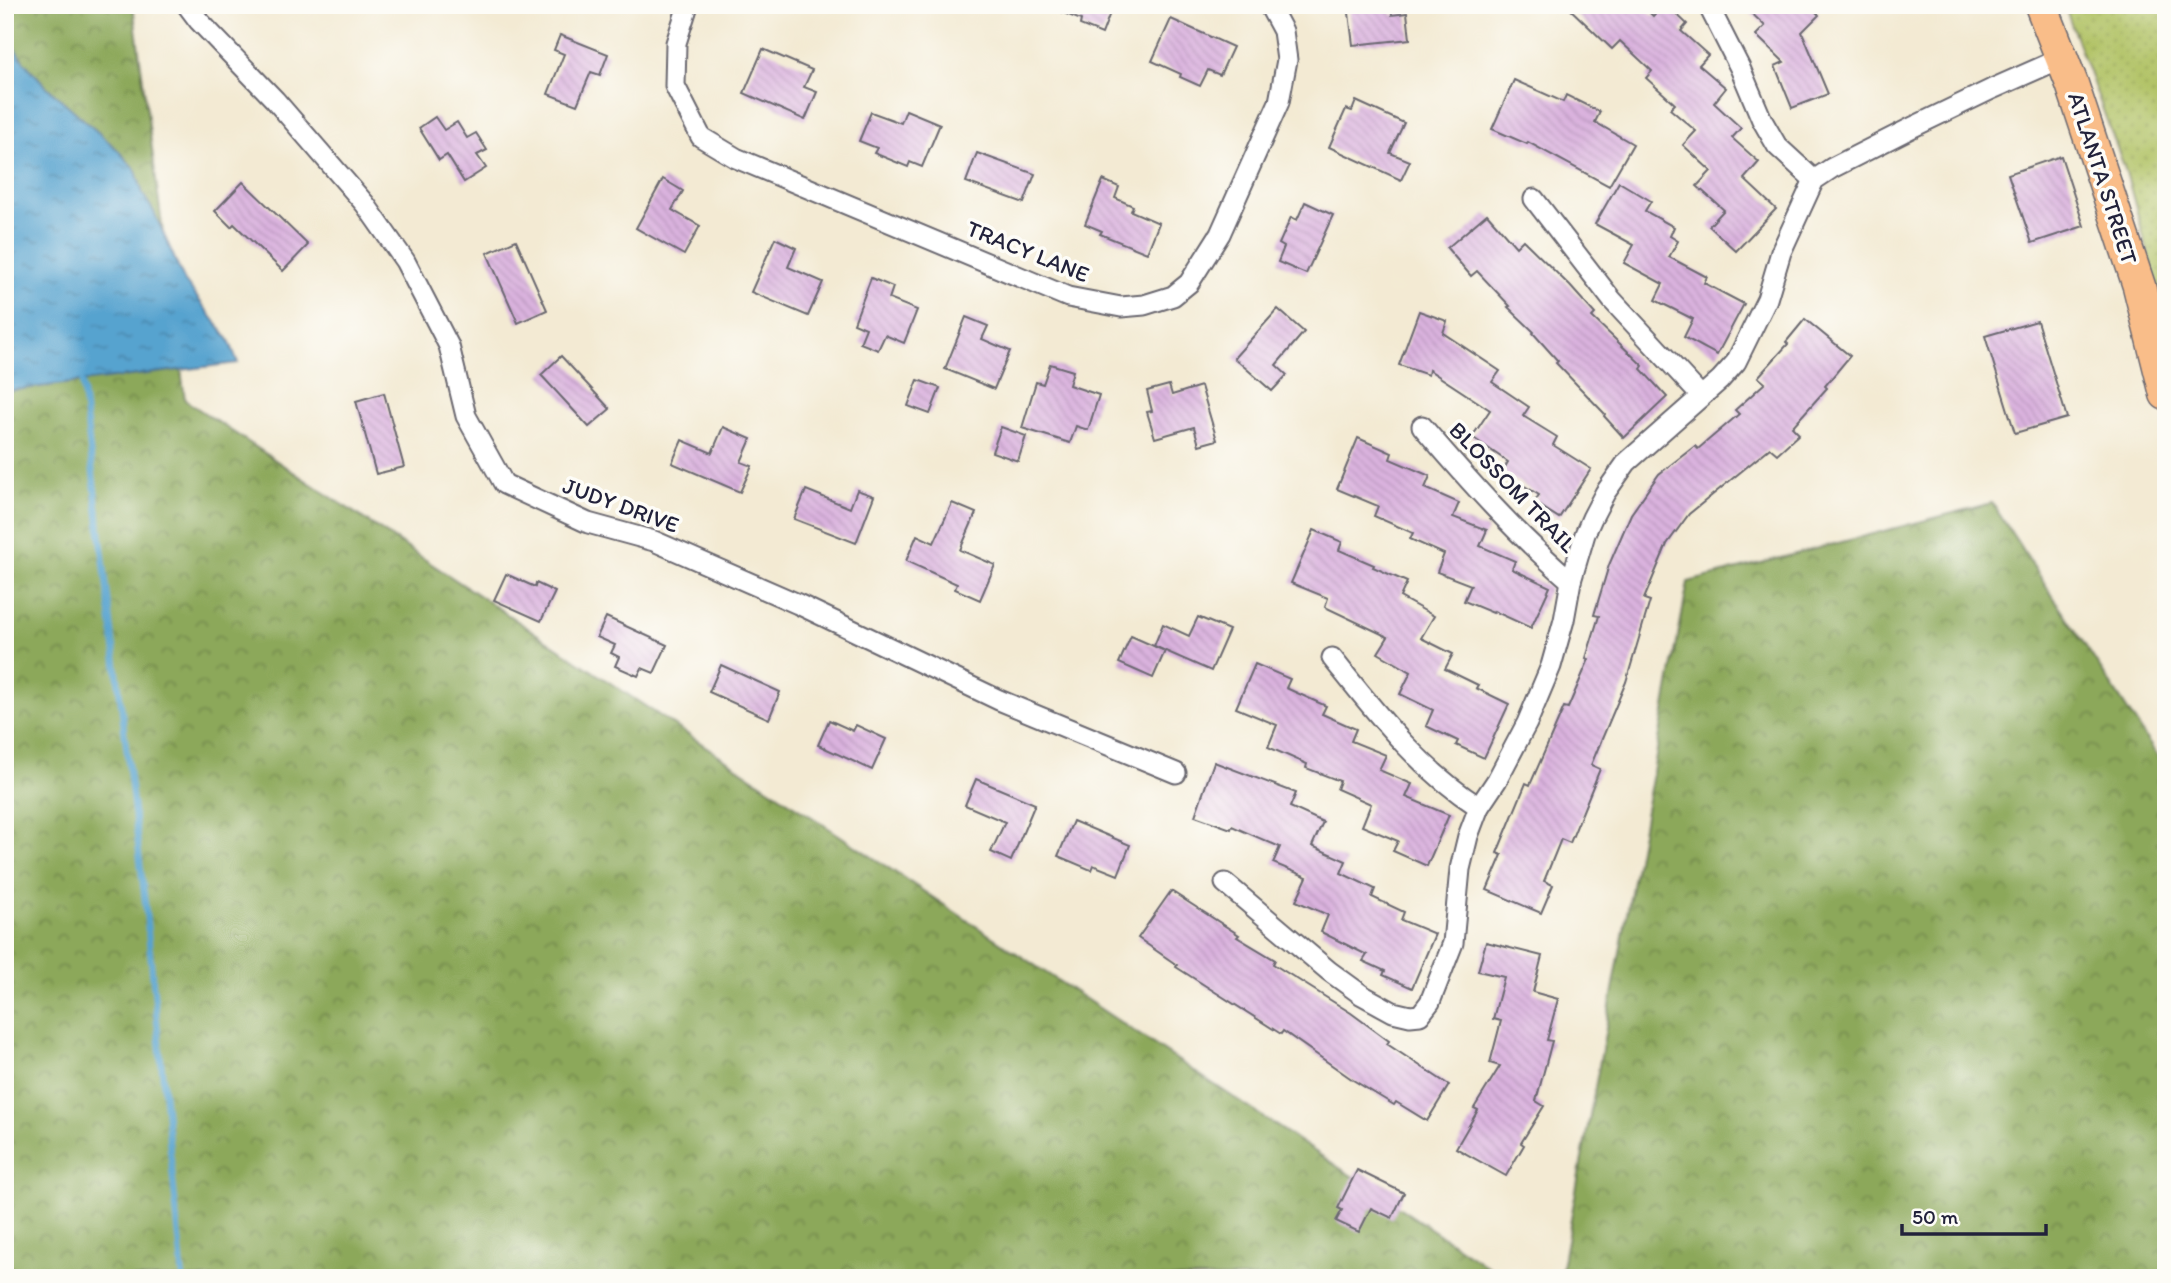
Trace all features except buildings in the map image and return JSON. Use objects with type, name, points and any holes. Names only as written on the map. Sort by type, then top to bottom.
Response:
[{"type":"main road","name":"ATLANTA STREET","points":[[2041,5],[2062,58],[2139,286],[2166,394]]},
{"type":"street","name":"JUDY DRIVE","points":[[187,5],[275,100],[357,195],[405,261],[449,346],[467,416],[504,484],[588,523],[665,545],[798,604],[999,700],[1176,774]]},
{"type":"street","name":"TRACY LANE","points":[[688,5],[676,43],[675,86],[701,137],[736,158],[1068,297],[1121,307],[1144,305],[1173,296],[1189,283],[1220,233],[1279,102],[1287,60],[1283,31],[1269,5]]},
{"type":"street","points":[[1708,5],[1777,146],[1814,180]]},
{"type":"street","points":[[1225,883],[1362,995],[1397,1013],[1420,1015],[1430,1002],[1453,943],[1460,869],[1468,836],[1479,807],[1497,780],[1527,723],[1551,666],[1564,620],[1570,581],[1592,518],[1605,493],[1627,462],[1720,380],[1736,362],[1767,299],[1781,252],[1814,180],[1832,168],[1923,123],[2062,58]]},
{"type":"street","points":[[1534,199],[1612,300],[1701,396]]},
{"type":"street","name":"BLOSSOM TRAIL","points":[[1422,426],[1533,549],[1570,581]]},
{"type":"street","points":[[1332,658],[1382,720],[1428,770],[1479,807]]},
{"type":"green space","points":[[5,5],[133,5],[185,400],[1505,1278],[5,1278]]},
{"type":"green space","points":[[2064,5],[2166,5],[2166,318],[2126,172]]},
{"type":"green space","points":[[1992,503],[2166,769],[2166,1278],[1560,1278],[1688,582]]},
{"type":"water","points":[[5,34],[24,62],[46,86],[119,151],[136,171],[143,194],[154,212],[184,280],[229,340],[238,363],[5,391]]},
{"type":"waterway","points":[[82,383],[145,902],[183,1278]]}]
